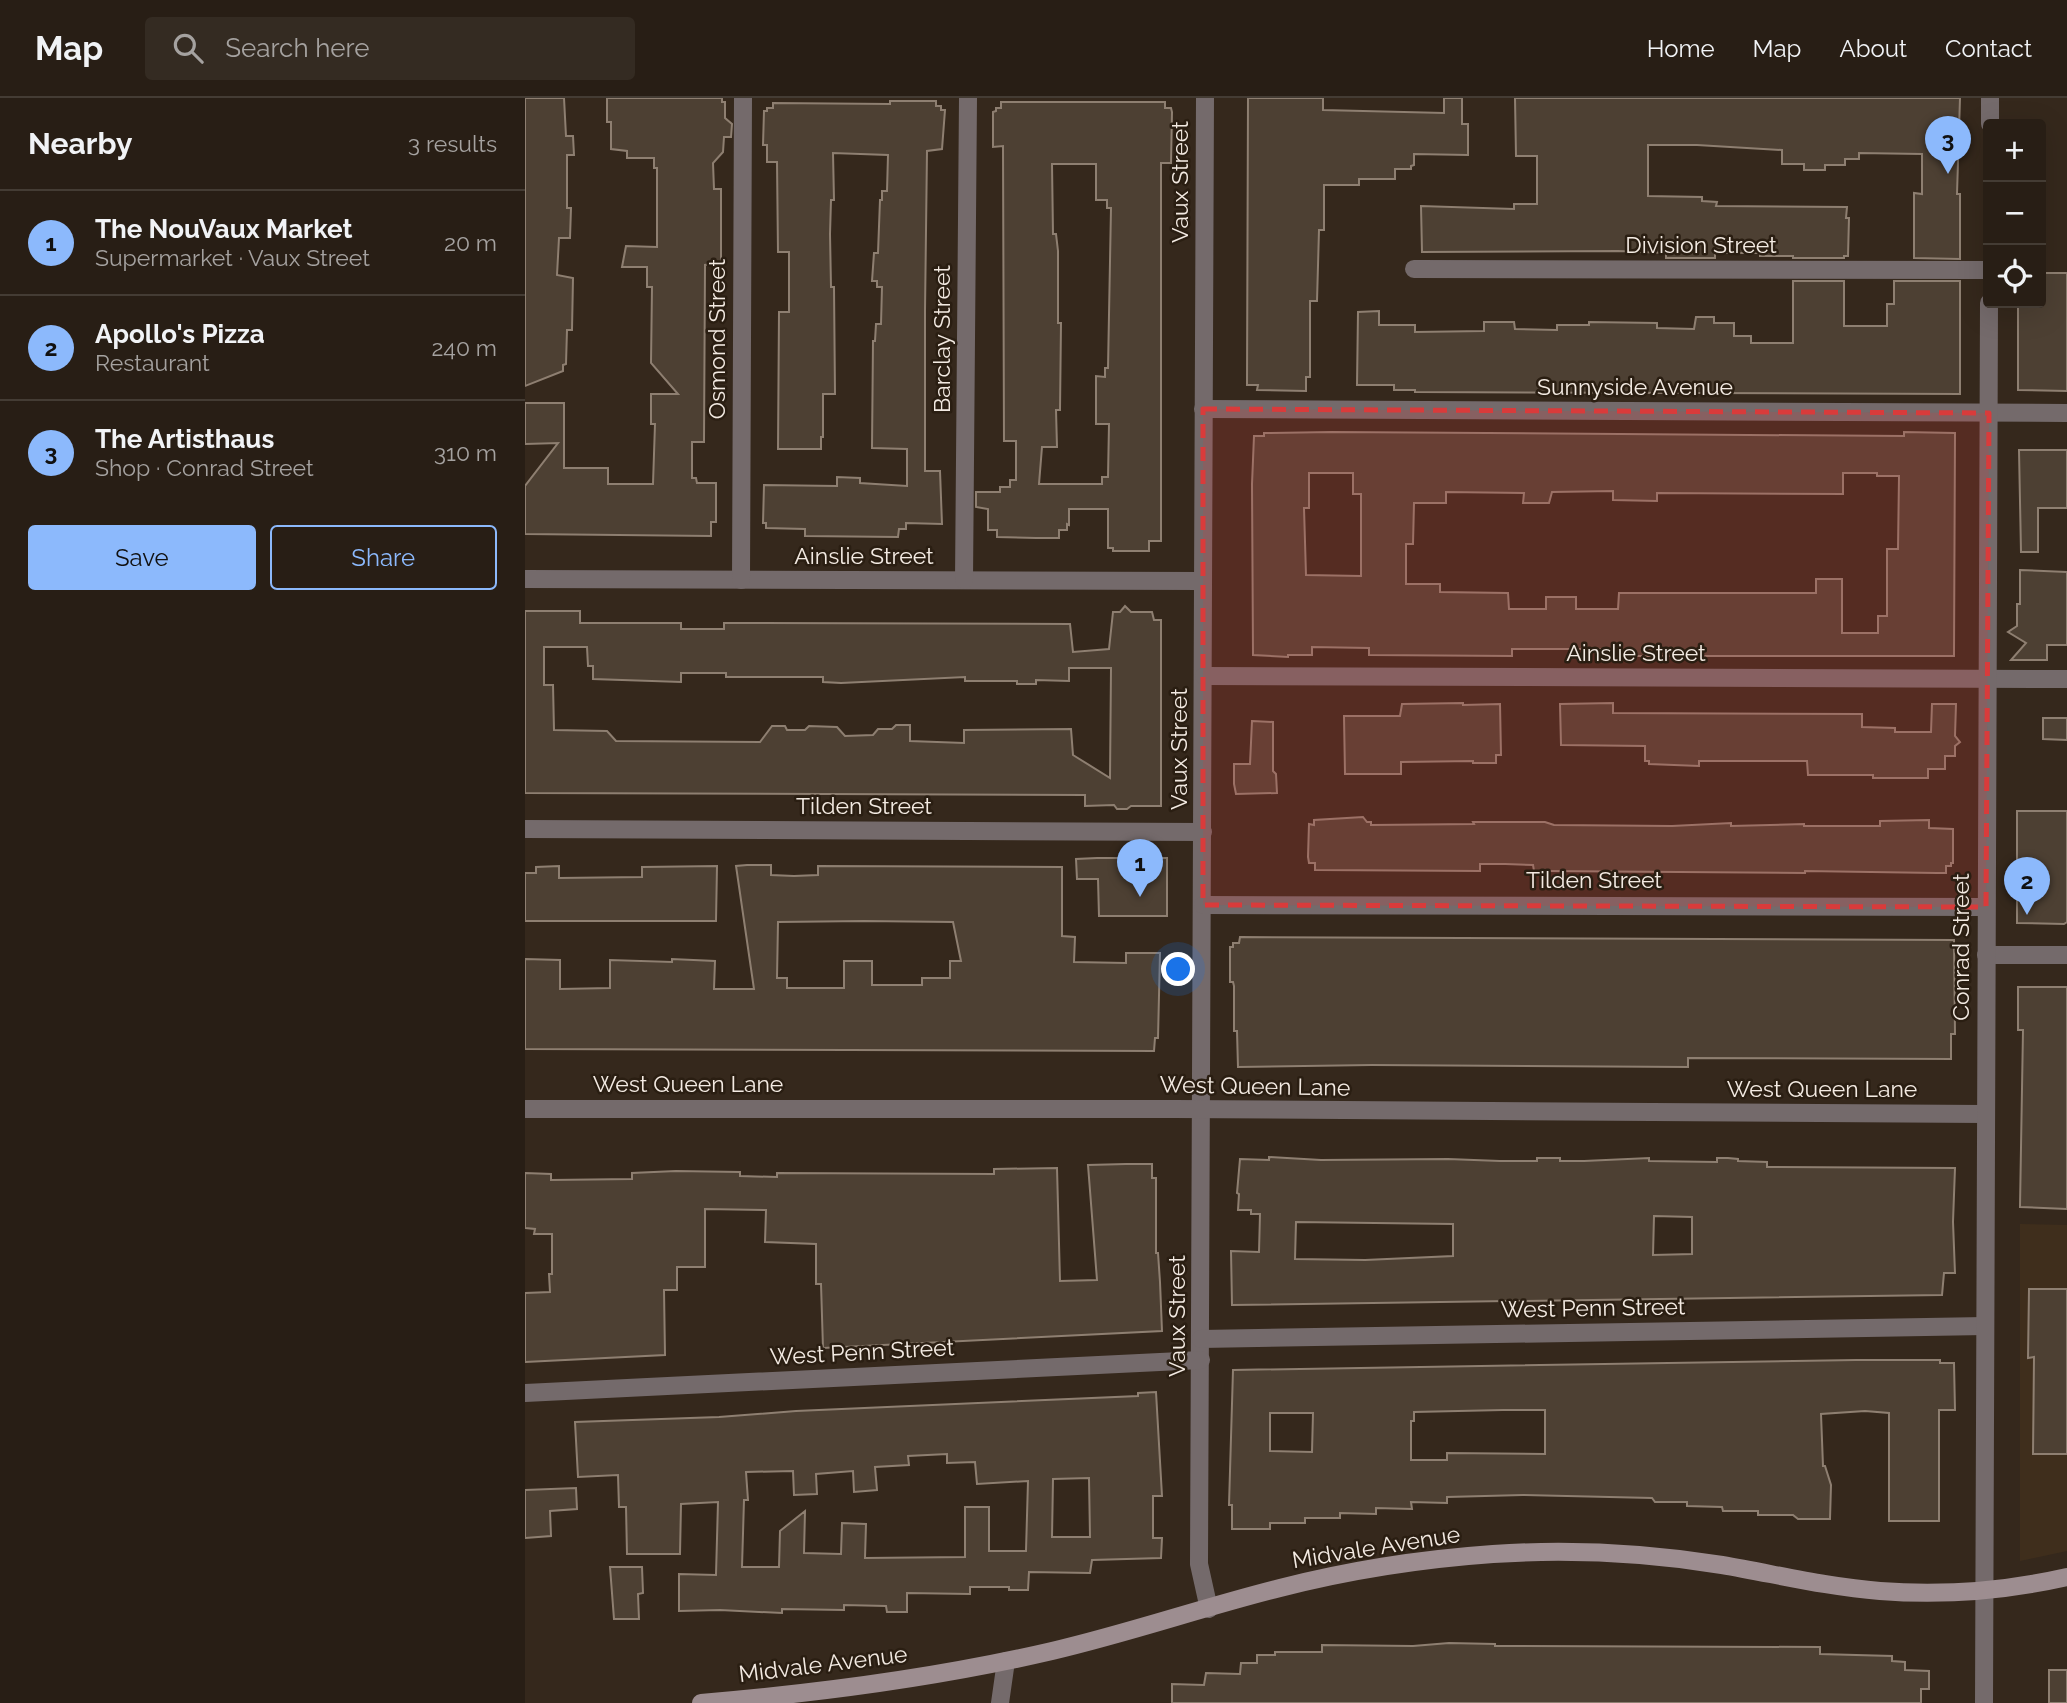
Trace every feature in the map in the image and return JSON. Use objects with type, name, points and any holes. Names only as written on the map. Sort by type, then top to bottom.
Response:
[{"type":"street","name":"Osmond Street","points":[[741,580],[743,98]]},
{"type":"street","name":"Barclay Street","points":[[964,580],[968,98]]},
{"type":"street","name":"Vaux Street","points":[[1205,98],[1199,1564],[1209,1608]]},
{"type":"street","points":[[1990,98],[1990,119]]},
{"type":"street","name":"Division Street","points":[[1414,269],[1983,270]]},
{"type":"street","name":"Conrad Street","points":[[1984,1703],[1989,308]]},
{"type":"street","name":"Sunnyside Avenue","points":[[1203,409],[2067,413]]},
{"type":"street","name":"Ainslie Street","points":[[525,579],[1203,581]]},
{"type":"street","name":"Ainslie Street","points":[[1204,676],[2067,679]]},
{"type":"street","name":"Tilden Street","points":[[525,829],[1203,832]]},
{"type":"street","name":"Tilden Street","points":[[1203,905],[1986,906]]},
{"type":"street","points":[[1986,955],[2067,955]]},
{"type":"street","name":"West Queen Lane","points":[[525,1109],[1985,1114]]},
{"type":"street","name":"West Penn Street","points":[[1201,1339],[1985,1326]]},
{"type":"street","name":"West Penn Street","points":[[525,1393],[1201,1360]]},
{"type":"street","name":"Midvale Avenue","points":[[701,1703],[852,1688],[1006,1661],[1064,1648],[1280,1588],[1350,1572],[1428,1559],[1553,1551],[1666,1558],[1881,1591],[1985,1592],[2067,1577]]},
{"type":"street","points":[[1000,1703],[1006,1661]]},
{"type":"highlighted area","points":[[1203,409],[1989,413],[1986,907],[1203,905]]},
{"type":"shaded area","points":[[2020,1224],[2067,1225],[2067,1551],[2020,1561]]},
{"type":"building","points":[[525,98],[564,98],[566,136],[573,136],[574,155],[567,155],[570,238],[559,238],[557,275],[573,278],[572,330],[567,330],[566,364],[563,365],[563,371],[525,386]]},
{"type":"building","points":[[607,98],[722,98],[722,102],[725,102],[725,118],[732,124],[731,137],[724,137],[723,152],[713,163],[714,189],[721,189],[721,263],[705,265],[704,442],[692,442],[692,478],[696,478],[697,483],[716,483],[716,522],[711,522],[711,536],[525,534],[525,486],[558,443],[525,444],[525,403],[564,403],[564,468],[608,468],[608,484],[653,484],[655,424],[651,424],[651,394],[678,394],[651,363],[652,287],[647,287],[647,267],[622,267],[626,246],[657,247],[657,168],[654,168],[654,158],[627,158],[627,151],[611,149],[611,122],[607,122]]},
{"type":"building","points":[[1248,98],[1323,98],[1323,110],[1444,113],[1444,98],[1462,98],[1462,124],[1468,124],[1468,155],[1414,154],[1414,165],[1411,169],[1395,169],[1395,179],[1359,179],[1359,185],[1324,185],[1324,230],[1319,230],[1317,301],[1310,301],[1310,377],[1306,377],[1306,391],[1257,390],[1258,385],[1247,385]]},
{"type":"building","points":[[1515,98],[1960,98],[1957,194],[1960,194],[1960,259],[1914,258],[1914,193],[1922,194],[1922,154],[1859,153],[1859,159],[1845,159],[1845,165],[1825,165],[1825,170],[1804,170],[1804,164],[1782,164],[1782,150],[1697,145],[1648,145],[1648,196],[1702,197],[1702,201],[1717,202],[1716,206],[1847,207],[1848,256],[1793,258],[1760,256],[1760,253],[1715,253],[1715,258],[1666,258],[1666,253],[1618,251],[1422,252],[1421,206],[1514,209],[1514,204],[1537,204],[1537,156],[1516,156]]},
{"type":"building","points":[[890,101],[936,101],[936,106],[945,110],[942,149],[927,151],[925,311],[925,471],[940,471],[942,524],[906,523],[906,529],[899,529],[898,537],[805,536],[805,529],[766,528],[766,523],[763,523],[764,485],[837,486],[837,477],[860,478],[860,483],[907,486],[907,449],[872,448],[873,341],[876,324],[881,324],[882,287],[877,287],[877,281],[872,281],[874,253],[878,253],[880,200],[882,191],[887,191],[888,155],[833,153],[834,200],[831,200],[830,234],[831,287],[834,287],[835,394],[823,394],[821,449],[778,449],[779,312],[789,312],[789,252],[778,252],[777,162],[767,162],[767,145],[763,145],[764,111],[773,108],[773,103],[890,104]]},
{"type":"building","points":[[1001,102],[1165,102],[1165,108],[1171,108],[1171,163],[1161,163],[1161,541],[1149,541],[1149,551],[1113,551],[1113,548],[1108,548],[1108,509],[1069,509],[1069,525],[1067,524],[1067,530],[1059,530],[1059,538],[1036,538],[997,537],[997,530],[988,530],[988,509],[976,507],[976,492],[1000,492],[1000,487],[1010,487],[1010,480],[1016,480],[1016,441],[1004,441],[1003,146],[993,147],[993,112],[996,108],[1001,108]],"holes":[[[1052,164],[1096,164],[1096,200],[1107,200],[1107,208],[1111,208],[1108,368],[1105,368],[1105,377],[1096,376],[1096,424],[1109,424],[1108,477],[1102,477],[1102,484],[1039,484],[1042,447],[1057,447],[1056,410],[1060,410],[1061,323],[1058,323],[1058,251],[1056,234],[1053,234]]]},
{"type":"building","points":[[2046,273],[2067,273],[2067,391],[2018,390],[2018,308],[2046,308]]},
{"type":"building","points":[[1793,281],[1844,281],[1844,326],[1887,326],[1887,304],[1894,304],[1894,281],[1960,281],[1960,394],[1415,392],[1394,390],[1394,385],[1357,385],[1358,312],[1379,311],[1379,325],[1415,325],[1415,332],[1484,331],[1484,322],[1514,322],[1515,329],[1557,330],[1557,325],[1589,325],[1589,322],[1657,323],[1657,328],[1694,329],[1696,317],[1714,317],[1714,323],[1734,323],[1734,336],[1751,336],[1751,343],[1793,343]]},
{"type":"building","points":[[1904,432],[1955,433],[1954,656],[1618,656],[1618,649],[1512,649],[1512,656],[1369,655],[1369,648],[1312,647],[1312,655],[1253,655],[1254,436],[1264,436],[1264,433],[1904,436]],"holes":[[[1309,473],[1353,473],[1353,494],[1361,494],[1361,576],[1306,575],[1304,508],[1309,508]],[[1843,473],[1899,476],[1898,549],[1887,549],[1887,616],[1878,616],[1878,633],[1842,633],[1842,579],[1816,579],[1816,593],[1619,593],[1618,609],[1576,609],[1576,597],[1546,597],[1546,609],[1509,609],[1508,593],[1440,592],[1440,584],[1406,584],[1406,544],[1413,544],[1414,503],[1446,503],[1446,492],[1524,493],[1523,503],[1549,503],[1552,492],[1613,491],[1613,500],[1657,501],[1657,493],[1843,494]]]},
{"type":"building","points":[[2019,450],[2067,450],[2067,508],[2038,508],[2038,552],[2021,552]]},
{"type":"building","points":[[2020,570],[2067,572],[2067,645],[2047,645],[2047,660],[2011,660],[2026,643],[2008,632],[2017,626]]},
{"type":"building","points":[[1125,606],[1131,612],[1152,612],[1154,620],[1161,620],[1161,806],[1117,809],[1114,805],[1085,806],[1085,795],[525,793],[525,611],[580,611],[580,623],[681,623],[681,629],[724,629],[724,623],[1070,624],[1073,652],[1109,649],[1113,612],[1120,612]],"holes":[[[544,647],[587,647],[588,666],[593,666],[593,679],[681,682],[681,673],[726,673],[726,677],[823,677],[823,682],[841,683],[965,677],[965,681],[1017,681],[1017,684],[1036,684],[1036,680],[1069,681],[1069,668],[1111,668],[1110,778],[1073,755],[1071,729],[964,730],[964,743],[910,741],[910,725],[878,729],[873,735],[845,736],[837,727],[809,726],[805,730],[787,730],[785,726],[772,726],[760,742],[616,741],[607,731],[554,730],[553,685],[544,685]]]},
{"type":"building","points":[[1613,703],[1613,713],[1862,714],[1862,727],[1895,728],[1895,732],[1931,732],[1932,704],[1956,704],[1955,736],[1960,742],[1955,746],[1955,756],[1945,756],[1945,769],[1928,769],[1928,778],[1808,775],[1807,761],[1699,761],[1699,766],[1649,764],[1649,761],[1645,761],[1645,746],[1561,745],[1560,704]]},
{"type":"building","points":[[1402,704],[1500,704],[1501,755],[1496,755],[1496,763],[1401,762],[1401,774],[1345,774],[1344,716],[1400,716]]},
{"type":"building","points":[[2043,718],[2067,718],[2067,740],[2043,739]]},
{"type":"building","points":[[1252,721],[1273,722],[1273,771],[1276,774],[1277,793],[1236,794],[1234,764],[1250,764]]},
{"type":"building","points":[[2017,811],[2067,811],[2067,922],[2064,924],[2017,923]]},
{"type":"building","points":[[1363,817],[1367,822],[1371,822],[1371,825],[1545,822],[1554,825],[1672,826],[1731,823],[1731,826],[1880,826],[1880,821],[1929,820],[1929,828],[1953,829],[1953,863],[1946,866],[1946,873],[1534,871],[1533,865],[1505,864],[1480,864],[1480,871],[1315,870],[1315,863],[1309,863],[1308,857],[1309,824],[1314,825],[1314,820]]},
{"type":"building","points":[[1167,858],[1167,916],[1099,916],[1098,879],[1077,879],[1076,859]]},
{"type":"building","points":[[771,865],[771,875],[794,876],[818,875],[818,866],[1062,867],[1062,936],[1075,937],[1074,962],[1126,963],[1126,953],[1160,953],[1158,1038],[1155,1038],[1154,1051],[525,1049],[525,959],[560,960],[560,989],[610,988],[610,960],[672,962],[672,959],[715,961],[714,989],[754,989],[736,866]],"holes":[[[778,922],[953,922],[961,961],[950,961],[950,978],[922,978],[922,985],[872,985],[872,961],[844,961],[844,988],[787,988],[787,978],[777,978]]]},
{"type":"building","points":[[559,866],[559,878],[642,877],[642,867],[717,866],[716,921],[525,921],[525,873],[536,873],[536,867]]},
{"type":"building","points":[[1240,937],[1954,940],[1955,1034],[1951,1034],[1951,1059],[1688,1058],[1688,1067],[1238,1067],[1237,1031],[1234,1031],[1234,986],[1233,982],[1230,982],[1230,947],[1233,947],[1233,943],[1239,943]]},
{"type":"building","points":[[2018,987],[2067,987],[2067,1209],[2020,1207],[2023,1030],[2018,1030]]},
{"type":"building","points":[[1269,1157],[1500,1161],[1537,1161],[1537,1158],[1584,1161],[1649,1158],[1649,1161],[1717,1162],[1717,1158],[1728,1158],[1767,1162],[1767,1167],[1955,1168],[1955,1273],[1944,1273],[1942,1295],[1232,1305],[1231,1251],[1259,1252],[1260,1214],[1251,1214],[1251,1210],[1238,1210],[1240,1159],[1269,1160]],"holes":[[[1654,1216],[1692,1217],[1692,1254],[1653,1255]],[[1296,1222],[1453,1224],[1453,1256],[1365,1260],[1295,1259]]]},
{"type":"building","points":[[1152,1164],[1152,1178],[1156,1178],[1156,1253],[1162,1331],[823,1348],[821,1284],[816,1284],[816,1244],[765,1242],[766,1210],[705,1209],[705,1267],[677,1267],[677,1290],[664,1290],[665,1355],[525,1362],[525,1293],[550,1292],[552,1234],[534,1234],[535,1229],[525,1228],[525,1173],[551,1174],[551,1180],[632,1179],[632,1173],[676,1171],[740,1172],[740,1176],[777,1177],[777,1173],[994,1174],[994,1169],[1057,1168],[1060,1281],[1097,1280],[1088,1165]]},
{"type":"building","points":[[2029,1289],[2067,1289],[2067,1454],[2033,1454],[2034,1357],[2028,1358]]},
{"type":"building","points":[[1940,1360],[1940,1363],[1954,1363],[1955,1410],[1939,1410],[1939,1521],[1889,1521],[1889,1413],[1865,1411],[1821,1414],[1823,1466],[1831,1485],[1830,1519],[1758,1515],[1758,1511],[1723,1511],[1722,1507],[1687,1506],[1687,1502],[1655,1502],[1652,1498],[1523,1495],[1447,1497],[1447,1503],[1411,1502],[1412,1509],[1376,1508],[1376,1514],[1340,1513],[1340,1518],[1305,1518],[1305,1523],[1270,1523],[1270,1529],[1232,1529],[1232,1505],[1229,1505],[1233,1370]],"holes":[[[1545,1410],[1545,1454],[1447,1453],[1447,1460],[1411,1460],[1411,1421],[1414,1421],[1414,1412]],[[1270,1413],[1313,1413],[1312,1452],[1270,1451]]]},
{"type":"building","points":[[1156,1392],[1162,1496],[1153,1496],[1153,1538],[1162,1538],[1161,1558],[1092,1560],[1090,1573],[1029,1572],[1028,1590],[970,1587],[970,1594],[907,1593],[907,1612],[887,1612],[886,1606],[844,1605],[844,1610],[782,1609],[782,1613],[679,1611],[679,1574],[716,1575],[718,1502],[681,1504],[680,1554],[627,1554],[626,1507],[619,1507],[618,1475],[578,1477],[575,1422],[1138,1396],[1138,1393]],"holes":[[[947,1454],[947,1463],[975,1462],[977,1484],[1028,1481],[1026,1551],[989,1551],[989,1507],[965,1507],[965,1557],[865,1558],[866,1524],[842,1523],[841,1554],[804,1553],[805,1511],[780,1531],[779,1567],[742,1567],[744,1500],[748,1500],[746,1472],[793,1471],[794,1495],[817,1494],[816,1474],[853,1471],[854,1492],[877,1490],[875,1467],[909,1465],[908,1456]],[[1089,1478],[1090,1537],[1052,1537],[1053,1479]]]},
{"type":"building","points":[[576,1488],[577,1509],[550,1511],[551,1536],[525,1538],[525,1490]]},
{"type":"building","points":[[610,1567],[642,1567],[643,1593],[638,1594],[639,1619],[614,1619]]},
{"type":"building","points":[[1449,1643],[1495,1646],[1820,1647],[1820,1654],[1892,1656],[1892,1661],[1905,1662],[1905,1670],[1929,1671],[1929,1689],[1921,1689],[1921,1703],[1172,1703],[1172,1684],[1204,1685],[1206,1673],[1240,1674],[1241,1663],[1257,1663],[1257,1655],[1275,1655],[1275,1652],[1322,1652],[1322,1645],[1413,1646]]},
{"type":"building","points":[[2049,1670],[2067,1670],[2067,1703],[2049,1703]]},
{"type":"place","name":"The Artisthaus","points":[[1948,174]]},
{"type":"place","name":"The NouVaux Market","points":[[1140,897]]},
{"type":"place","name":"Apollo's Pizza","points":[[2027,915]]}]
